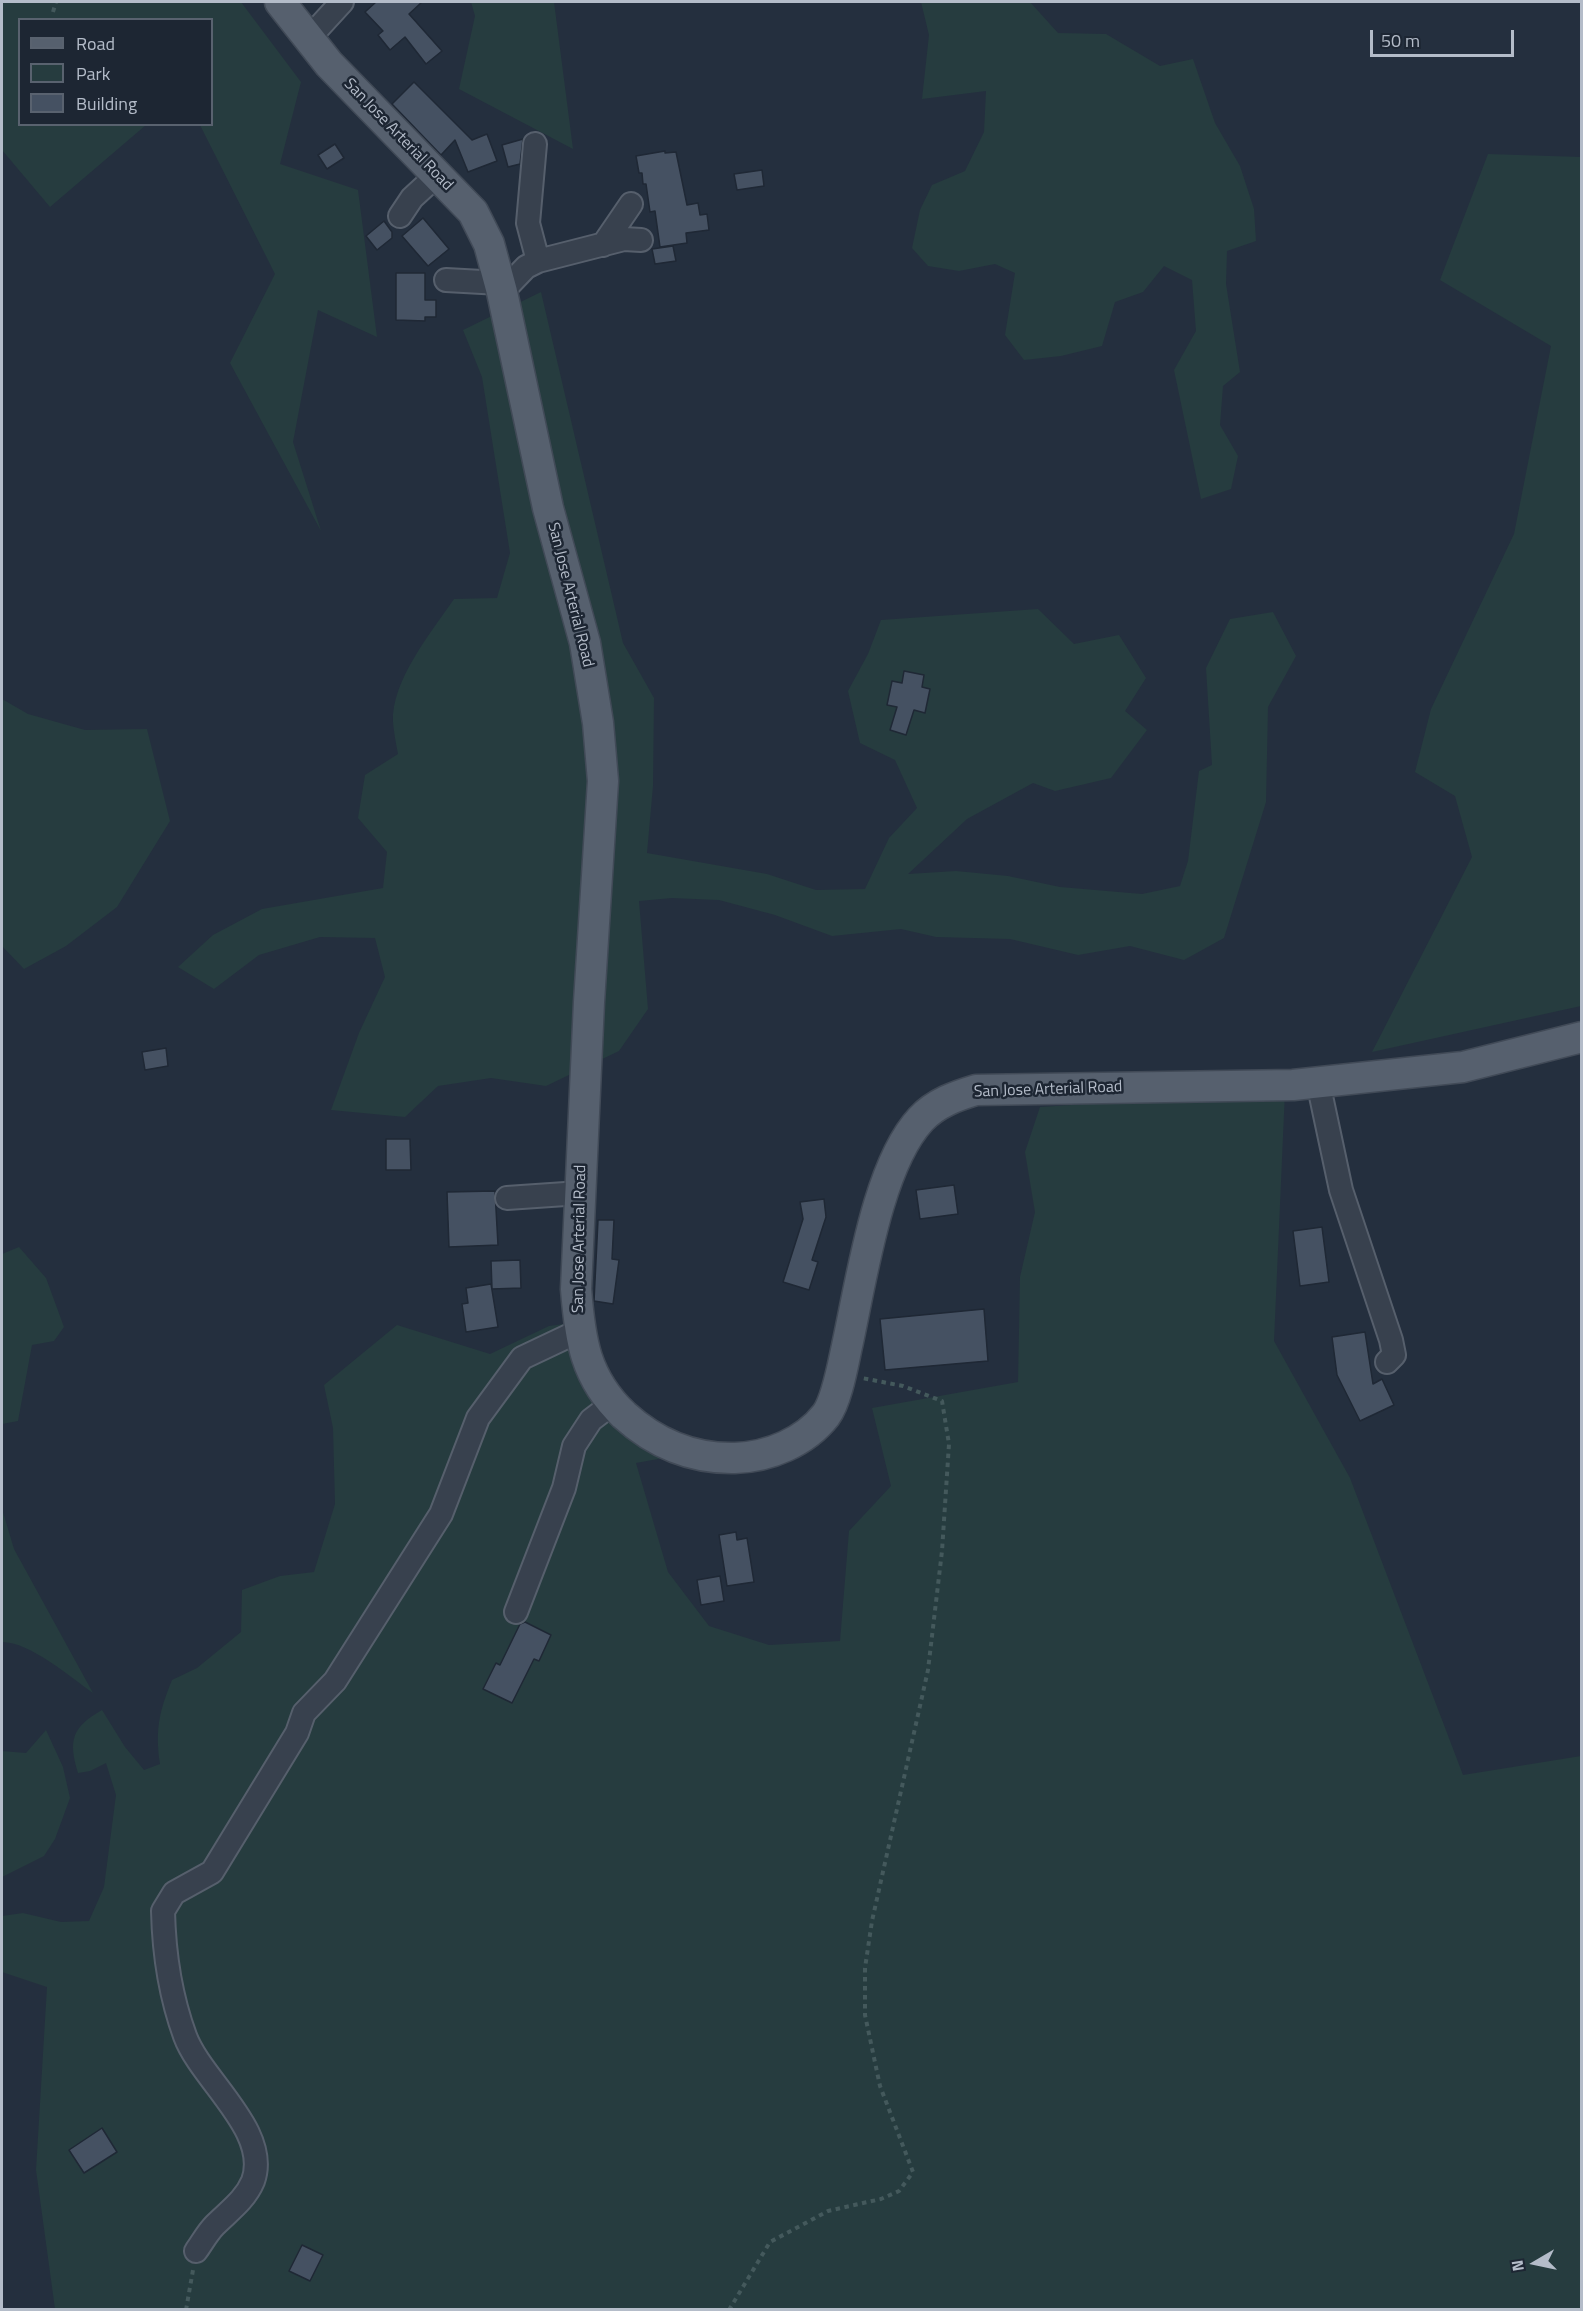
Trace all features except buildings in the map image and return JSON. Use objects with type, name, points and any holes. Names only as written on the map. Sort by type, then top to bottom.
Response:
[{"type":"main road","name":"San Jose Arterial Road","points":[[280,2],[329,64],[473,212],[489,244],[501,288],[548,508],[585,643],[598,723],[603,781],[580,1192],[576,1289],[579,1331],[590,1371],[612,1404],[642,1432],[671,1447],[711,1458],[753,1457],[797,1441],[827,1414],[841,1374],[868,1240],[900,1150],[921,1119],[948,1099],[976,1090],[1318,1082],[1463,1067],[1581,1037]]},
{"type":"street","points":[[309,38],[342,2]]},
{"type":"street","points":[[535,144],[528,223],[538,261]]},
{"type":"street","points":[[400,216],[412,198],[437,175]]},
{"type":"street","points":[[603,245],[632,204]]},
{"type":"street","points":[[446,280],[501,288],[526,267],[538,261],[624,239],[641,240]]},
{"type":"street","points":[[1318,1082],[1341,1190],[1391,1340],[1394,1355],[1387,1362]]},
{"type":"street","points":[[507,1198],[580,1192]]},
{"type":"street","points":[[196,2251],[213,2227],[240,2202],[252,2182],[257,2164],[249,2137],[237,2115],[208,2077],[185,2038],[166,1971],[163,1911],[174,1893],[212,1872],[297,1733],[303,1713],[335,1681],[366,1634],[441,1514],[478,1418],[522,1358],[579,1331]]},
{"type":"street","points":[[516,1612],[564,1488],[574,1446],[591,1420],[612,1404]]},
{"type":"path","points":[[53,12],[56,2]]},
{"type":"path","points":[[729,2310],[770,2242],[828,2211],[881,2199],[899,2191],[913,2172],[880,2086],[865,2015],[865,1968],[872,1921],[928,1670],[942,1551],[949,1444],[942,1401],[903,1386],[841,1374]]},
{"type":"path","points":[[186,2310],[196,2251]]},
{"type":"green space","points":[[2,2],[241,2],[301,82],[280,164],[358,190],[377,337],[318,310],[293,442],[321,531],[230,363],[275,274],[201,126],[213,126],[213,18],[18,18],[18,126],[145,126],[50,207],[2,150]]},
{"type":"green space","points":[[471,2],[554,2],[573,149],[459,89],[475,16]]},
{"type":"green space","points":[[921,2],[1030,2],[1058,33],[1106,34],[1160,66],[1193,59],[1215,123],[1240,166],[1254,209],[1256,241],[1227,251],[1226,284],[1240,372],[1223,386],[1220,425],[1238,456],[1231,489],[1201,499],[1174,370],[1196,331],[1192,280],[1164,266],[1143,292],[1115,302],[1102,346],[1061,356],[1024,360],[1005,335],[1015,273],[995,264],[959,271],[928,266],[912,248],[920,210],[932,185],[965,171],[984,132],[986,91],[922,99],[929,35]]},
{"type":"green space","points":[[1488,154],[1581,157],[1581,1006],[1372,1052],[1472,857],[1455,796],[1415,772],[1431,709],[1514,534],[1551,346],[1440,280]]},
{"type":"green space","points":[[541,292],[623,643],[654,698],[653,786],[647,853],[767,874],[816,890],[865,889],[889,838],[917,808],[895,760],[860,743],[848,691],[868,654],[881,620],[1038,609],[1074,644],[1119,635],[1146,678],[1125,711],[1147,730],[1111,778],[1055,791],[1033,783],[967,819],[908,874],[956,871],[1008,876],[1060,887],[1142,894],[1180,886],[1188,861],[1199,771],[1212,765],[1206,668],[1230,619],[1273,612],[1296,656],[1268,707],[1266,802],[1224,938],[1184,960],[1130,946],[1078,955],[1010,939],[936,937],[901,929],[832,936],[775,915],[719,900],[672,898],[639,901],[648,1009],[619,1051],[546,1086],[491,1078],[438,1086],[405,1117],[331,1110],[359,1033],[385,977],[375,938],[320,937],[259,955],[214,989],[178,967],[213,935],[262,909],[383,888],[387,852],[358,818],[365,775],[398,754],[393,722],[394,706],[414,657],[454,599],[497,598],[510,553],[482,377],[463,330]]},
{"type":"green space","points":[[2,699],[28,714],[85,730],[147,729],[170,821],[117,907],[66,946],[24,969],[2,946]]},
{"type":"green space","points":[[1285,1091],[1274,1341],[1350,1478],[1463,1775],[1581,1756],[1581,2309],[55,2309],[36,2170],[47,1987],[2,1972],[2,1916],[23,1913],[61,1922],[89,1921],[104,1887],[116,1795],[106,1763],[90,1771],[78,1773],[73,1743],[84,1722],[102,1710],[125,1747],[144,1770],[160,1764],[159,1721],[172,1680],[197,1668],[241,1632],[242,1590],[280,1576],[314,1572],[335,1504],[333,1428],[324,1385],[397,1325],[490,1354],[549,1326],[578,1322],[590,1371],[691,1453],[636,1463],[668,1572],[709,1626],[769,1645],[840,1641],[849,1531],[891,1486],[872,1408],[1018,1382],[1020,1277],[1035,1212],[1025,1152],[1040,1107]]},
{"type":"green space","points":[[19,1247],[46,1278],[64,1327],[54,1341],[32,1345],[18,1421],[2,1424],[2,1254]]},
{"type":"green space","points":[[2,1509],[14,1549],[93,1693],[37,1654],[2,1642]]},
{"type":"green space","points":[[46,1730],[63,1767],[70,1798],[55,1839],[44,1856],[2,1877],[2,1751],[26,1753]]}]
